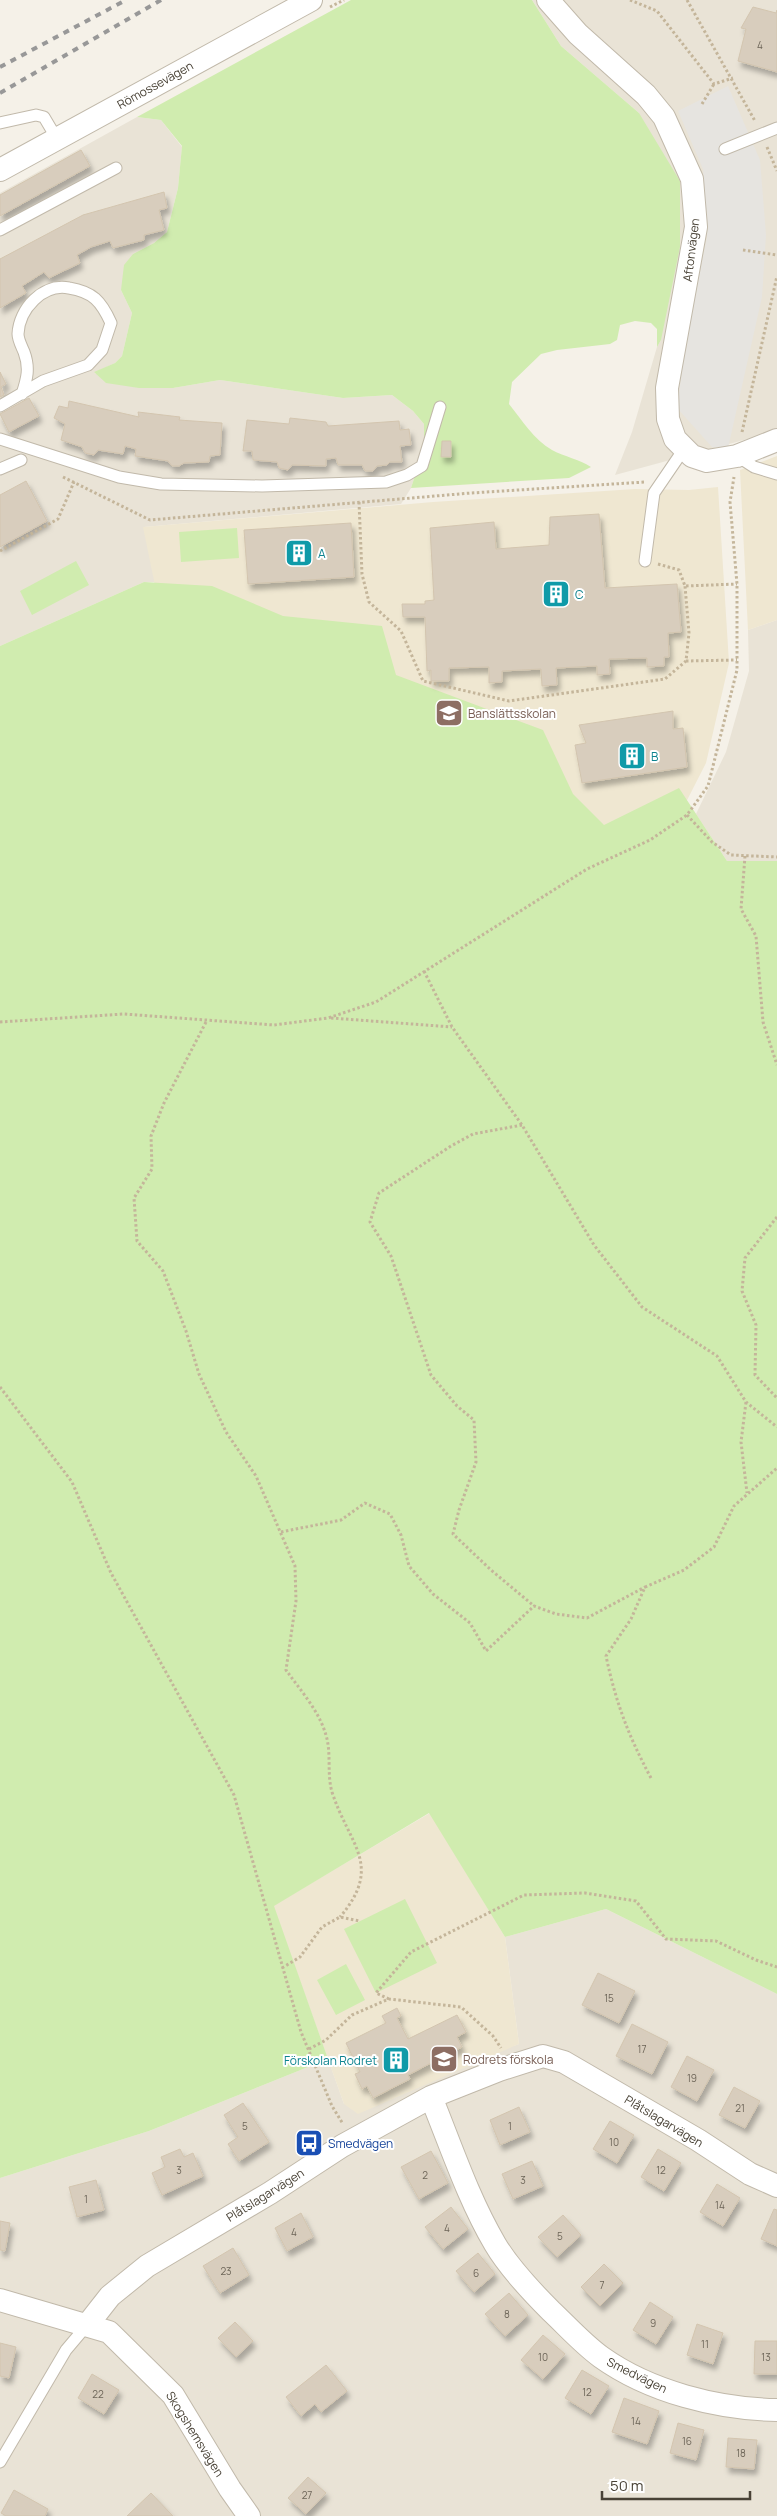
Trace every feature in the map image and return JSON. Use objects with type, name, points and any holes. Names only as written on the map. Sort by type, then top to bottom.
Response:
[{"type":"street","name":"Römossevägen","points":[[0,170],[311,0]]},
{"type":"street","name":"Aftonvägen","points":[[548,0],[578,34],[646,95],[664,117],[692,179],[696,227],[666,388],[668,419],[675,438],[684,449]]},
{"type":"street","points":[[684,449],[692,456],[707,461],[737,456],[777,440]]},
{"type":"street","name":"Plåtslagarvägen","points":[[88,2324],[110,2296],[147,2266],[352,2141],[432,2097],[543,2056],[564,2062],[698,2140],[750,2174],[777,2186]]},
{"type":"street","name":"Smedvägen","points":[[432,2097],[461,2172],[495,2245],[535,2295],[601,2357],[631,2374],[681,2395],[720,2406],[777,2410]]},
{"type":"street","name":"Skogshemsvägen","points":[[0,2300],[88,2324],[109,2332],[173,2394],[230,2489],[249,2516]]},
{"type":"lane","points":[[0,123],[36,115],[44,117],[56,139]]},
{"type":"lane","points":[[725,149],[777,128]]},
{"type":"lane","points":[[0,230],[116,168]]},
{"type":"lane","points":[[0,406],[22,394],[43,381],[88,365],[102,350],[111,323],[102,305],[85,290],[65,287],[46,291],[33,300],[24,313],[19,323],[18,337],[28,364],[28,375],[22,394]]},
{"type":"lane","points":[[0,439],[120,477],[161,484],[262,486],[386,482],[407,475],[422,466],[440,407]]},
{"type":"lane","points":[[645,560],[654,493],[684,449]]},
{"type":"lane","points":[[737,456],[754,467],[777,474]]},
{"type":"lane","points":[[0,469],[21,460]]},
{"type":"lane","points":[[0,2462],[66,2350],[88,2324]]},
{"type":"path","points":[[630,0],[657,11],[714,84]]},
{"type":"path","points":[[687,0],[733,78],[762,134],[777,171]]},
{"type":"path","points":[[702,104],[714,84],[733,78]]},
{"type":"path","points":[[743,250],[777,255]]},
{"type":"path","points":[[0,1022],[124,1014],[206,1022],[274,1025],[328,1018],[376,1002],[587,869],[650,840],[687,816],[708,786],[736,670],[737,584],[730,502],[737,456],[777,276]]},
{"type":"path","points":[[0,551],[58,519],[74,482]]},
{"type":"path","points":[[359,502],[362,574],[369,602],[401,631],[423,681],[509,701],[665,679],[686,661],[736,660]]},
{"type":"path","points":[[645,560],[679,570],[685,586],[689,633],[686,661]]},
{"type":"path","points":[[685,586],[737,584]]},
{"type":"path","points":[[687,816],[712,842],[731,855],[777,857]]},
{"type":"path","points":[[745,856],[741,909],[756,936],[763,1022],[777,1065]]},
{"type":"path","points":[[424,971],[452,1027],[522,1125],[594,1245],[642,1307],[717,1356],[746,1402],[777,1427]]},
{"type":"path","points":[[328,1018],[452,1027]]},
{"type":"path","points":[[206,1022],[164,1103],[151,1136],[152,1169],[134,1198],[137,1241],[163,1271],[186,1331],[199,1374],[210,1399],[226,1432],[256,1476],[296,1566],[296,1601],[286,1670],[316,1712],[327,1739],[331,1789],[341,1818],[361,1854],[361,1886],[351,1904],[340,1917],[322,1927],[300,1957],[282,1968]]},
{"type":"path","points":[[522,1125],[473,1134],[452,1146],[379,1193],[370,1222],[391,1256],[431,1374],[456,1406],[474,1420],[476,1462],[459,1510],[453,1534],[490,1570],[534,1606],[556,1614],[587,1618],[645,1587],[684,1570],[714,1547],[734,1506],[777,1468]]},
{"type":"path","points":[[777,1217],[746,1258],[742,1290],[756,1325],[754,1374],[777,1398]]},
{"type":"path","points":[[0,1387],[72,1482],[110,1573],[234,1796],[262,1886],[282,1968],[309,2049],[332,2106],[352,2141]]},
{"type":"path","points":[[746,1402],[741,1442],[747,1494]]},
{"type":"path","points":[[281,1532],[341,1520],[365,1503],[390,1514],[401,1535],[409,1566],[433,1594],[470,1623],[486,1651],[534,1606]]},
{"type":"path","points":[[645,1587],[631,1619],[606,1656],[616,1699],[630,1740],[651,1778]]},
{"type":"path","points":[[512,2066],[493,2036],[461,2007],[389,1999],[376,1993],[411,1952],[524,1895],[585,1893],[636,1902],[666,1939],[716,1941],[756,1960],[777,1967]]},
{"type":"path","points":[[340,1917],[360,1921]]},
{"type":"path","points":[[309,2049],[326,2040],[352,2015],[389,1999]]},
{"type":"shaded area","points":[[532,0],[777,0],[777,431],[615,475],[632,432],[657,347],[661,340],[639,113],[561,46]]},
{"type":"shaded area","points":[[728,86],[760,160],[766,235],[762,297],[728,448],[712,447],[677,408],[685,347],[707,237],[703,169],[678,111]]},
{"type":"shaded area","points":[[137,117],[161,120],[182,147],[178,188],[167,232],[154,243],[133,254],[121,290],[132,313],[122,356],[115,363],[94,373],[173,388],[220,380],[343,398],[392,395],[413,411],[424,424],[424,448],[411,488],[401,504],[144,527],[155,582],[144,582],[0,646],[0,193]]},
{"type":"shaded area","points":[[777,456],[777,620],[748,630],[740,470]]},
{"type":"shaded area","name":"Banslättsskolan","points":[[718,487],[729,663],[706,763],[681,812],[241,1005],[143,527],[433,502],[635,489],[689,490]]},
{"type":"shaded area","points":[[777,620],[777,861],[727,861],[696,814],[726,752],[749,671],[748,630]]},
{"type":"shaded area","points":[[430,1813],[505,1937],[519,2044],[358,2114],[344,2104],[273,1906]]},
{"type":"shaded area","points":[[606,1909],[777,1994],[777,2516],[0,2516],[0,2178],[149,2131],[328,2059],[344,2104],[519,2044],[505,1937]]},
{"type":"green space","points":[[351,0],[532,0],[561,46],[639,113],[680,181],[680,247],[661,340],[657,347],[657,329],[651,323],[635,321],[620,325],[617,340],[610,344],[557,350],[541,354],[512,382],[509,404],[534,435],[552,450],[591,467],[569,478],[411,488],[424,448],[424,424],[413,411],[392,395],[343,398],[220,380],[173,388],[139,388],[106,383],[94,372],[115,363],[122,356],[132,313],[121,290],[124,265],[133,254],[154,243],[167,232],[178,188],[182,146],[161,120],[137,117]]},
{"type":"green space","points":[[237,528],[239,558],[181,562],[179,532]]},
{"type":"green space","points":[[76,561],[89,585],[32,615],[20,591]]},
{"type":"green space","points":[[144,582],[212,586],[283,616],[382,626],[396,675],[543,730],[573,794],[604,825],[679,788],[727,861],[777,861],[777,1994],[606,1909],[505,1937],[429,1813],[274,1906],[328,2059],[149,2131],[0,2178],[0,646]]},
{"type":"green space","points":[[405,1899],[437,1963],[376,1993],[344,1929]]},
{"type":"green space","points":[[346,1964],[365,2000],[336,2015],[317,1980]]},
{"type":"building","points":[[753,7],[776,13],[777,10],[777,72],[738,61],[746,29],[741,28]]},
{"type":"building","points":[[81,150],[90,166],[0,216],[0,195]]},
{"type":"building","points":[[164,192],[167,208],[159,210],[164,230],[144,235],[144,240],[113,248],[110,241],[91,247],[77,255],[80,263],[49,278],[44,272],[22,286],[26,293],[0,308],[0,259],[83,215]]},
{"type":"building","points":[[0,372],[6,384],[1,387],[4,395],[0,397]]},
{"type":"building","points":[[29,398],[39,416],[9,432],[0,414]]},
{"type":"building","points":[[69,401],[139,417],[138,412],[180,417],[179,420],[222,423],[220,455],[210,456],[209,462],[184,463],[179,466],[172,466],[168,461],[135,456],[136,449],[125,446],[123,454],[98,450],[94,455],[85,453],[82,447],[61,440],[65,424],[54,418],[59,406],[68,408]]},
{"type":"building","points":[[290,418],[326,422],[328,426],[399,421],[400,430],[409,429],[411,445],[400,446],[402,462],[390,462],[387,465],[377,466],[373,471],[365,471],[362,465],[338,465],[336,458],[326,459],[326,466],[292,465],[288,470],[279,468],[277,462],[253,460],[252,451],[243,451],[247,420],[289,424]]},
{"type":"building","points":[[442,441],[451,441],[451,457],[441,457]]},
{"type":"building","points":[[26,481],[47,521],[0,547],[0,495]]},
{"type":"building","name":"C","points":[[599,514],[605,588],[677,584],[681,632],[668,633],[669,657],[664,657],[664,666],[647,667],[647,658],[609,659],[610,674],[597,675],[597,666],[556,668],[557,685],[542,686],[541,669],[502,671],[502,682],[489,683],[489,667],[449,668],[449,681],[431,681],[431,670],[427,671],[425,617],[403,617],[402,604],[425,604],[425,601],[434,600],[430,528],[494,522],[496,549],[549,545],[550,517]]},
{"type":"building","name":"A","points":[[351,523],[354,577],[248,584],[244,530]]},
{"type":"building","name":"B","points":[[673,711],[673,729],[683,728],[687,767],[582,783],[575,745],[586,743],[579,725]]},
{"type":"building","points":[[598,1973],[635,1991],[619,2023],[582,2005]]},
{"type":"building","name":"Förskolan Rodret","points":[[397,2008],[401,2016],[397,2018],[408,2039],[457,2015],[466,2032],[457,2037],[462,2047],[408,2075],[410,2079],[373,2098],[367,2086],[362,2089],[355,2074],[360,2072],[346,2043],[386,2023],[382,2016]]},
{"type":"building","points":[[632,2024],[668,2042],[652,2074],[616,2056]]},
{"type":"building","points":[[687,2056],[714,2070],[697,2101],[671,2087]]},
{"type":"building","points":[[734,2087],[760,2101],[745,2128],[719,2115]]},
{"type":"building","points":[[243,2103],[269,2142],[239,2161],[228,2144],[238,2137],[224,2115]]},
{"type":"building","points":[[519,2107],[530,2132],[500,2145],[490,2120]]},
{"type":"building","points":[[610,2121],[634,2135],[617,2163],[593,2149]]},
{"type":"building","points":[[180,2149],[184,2157],[193,2153],[203,2176],[162,2195],[152,2173],[165,2167],[161,2157]]},
{"type":"building","points":[[658,2149],[681,2163],[664,2191],[641,2177]]},
{"type":"building","points":[[431,2151],[448,2183],[419,2199],[401,2167]]},
{"type":"building","points":[[532,2161],[543,2186],[513,2199],[502,2174]]},
{"type":"building","points":[[96,2180],[104,2210],[77,2217],[69,2187]]},
{"type":"building","points":[[717,2184],[740,2198],[723,2226],[700,2212]]},
{"type":"building","points":[[451,2207],[468,2229],[443,2249],[425,2227]]},
{"type":"building","points":[[774,2209],[777,2210],[777,2246],[761,2239]]},
{"type":"building","points":[[301,2213],[313,2237],[287,2251],[275,2228]]},
{"type":"building","points":[[563,2215],[581,2235],[557,2257],[538,2237]]},
{"type":"building","points":[[0,2221],[10,2223],[5,2251],[0,2250]]},
{"type":"building","points":[[233,2248],[249,2275],[220,2293],[203,2266]]},
{"type":"building","points":[[478,2253],[495,2274],[474,2292],[456,2271]]},
{"type":"building","points":[[604,2264],[623,2283],[600,2306],[581,2287]]},
{"type":"building","points":[[509,2293],[528,2315],[505,2336],[485,2314]]},
{"type":"building","points":[[650,2302],[673,2317],[656,2344],[633,2330]]},
{"type":"building","points":[[235,2322],[253,2341],[236,2357],[218,2338]]},
{"type":"building","points":[[697,2324],[723,2333],[713,2364],[687,2355]]},
{"type":"building","points":[[543,2335],[565,2354],[543,2379],[521,2360]]},
{"type":"building","points":[[755,2341],[777,2341],[777,2374],[754,2374]]},
{"type":"building","points":[[0,2343],[16,2347],[9,2378],[0,2376]]},
{"type":"building","points":[[326,2365],[347,2391],[321,2412],[315,2404],[301,2416],[286,2397]]},
{"type":"building","points":[[582,2370],[609,2386],[591,2414],[565,2398]]},
{"type":"building","points":[[92,2374],[119,2390],[104,2414],[78,2398]]},
{"type":"building","points":[[624,2398],[659,2411],[647,2444],[612,2432]]},
{"type":"building","points":[[678,2423],[704,2430],[696,2460],[670,2453]]},
{"type":"building","points":[[728,2438],[757,2440],[754,2469],[726,2467]]},
{"type":"building","points":[[308,2477],[326,2493],[306,2514],[288,2498]]},
{"type":"building","points":[[14,2490],[48,2509],[45,2516],[6,2516],[1,2513]]},
{"type":"building","points":[[151,2493],[173,2516],[127,2516]]},
{"type":"railway","points":[[0,67],[126,0]]},
{"type":"railway","points":[[0,93],[161,0]]},
{"type":"place","name":"A","points":[[299,553]]},
{"type":"place","name":"C","points":[[556,594]]},
{"type":"place","name":"Banslättsskolan","points":[[449,713]]},
{"type":"place","name":"B","points":[[632,756]]},
{"type":"place","name":"Rodrets förskola","points":[[444,2059]]},
{"type":"place","name":"Förskolan Rodret","points":[[396,2060]]},
{"type":"place","name":"Smedvägen","points":[[309,2143]]}]
